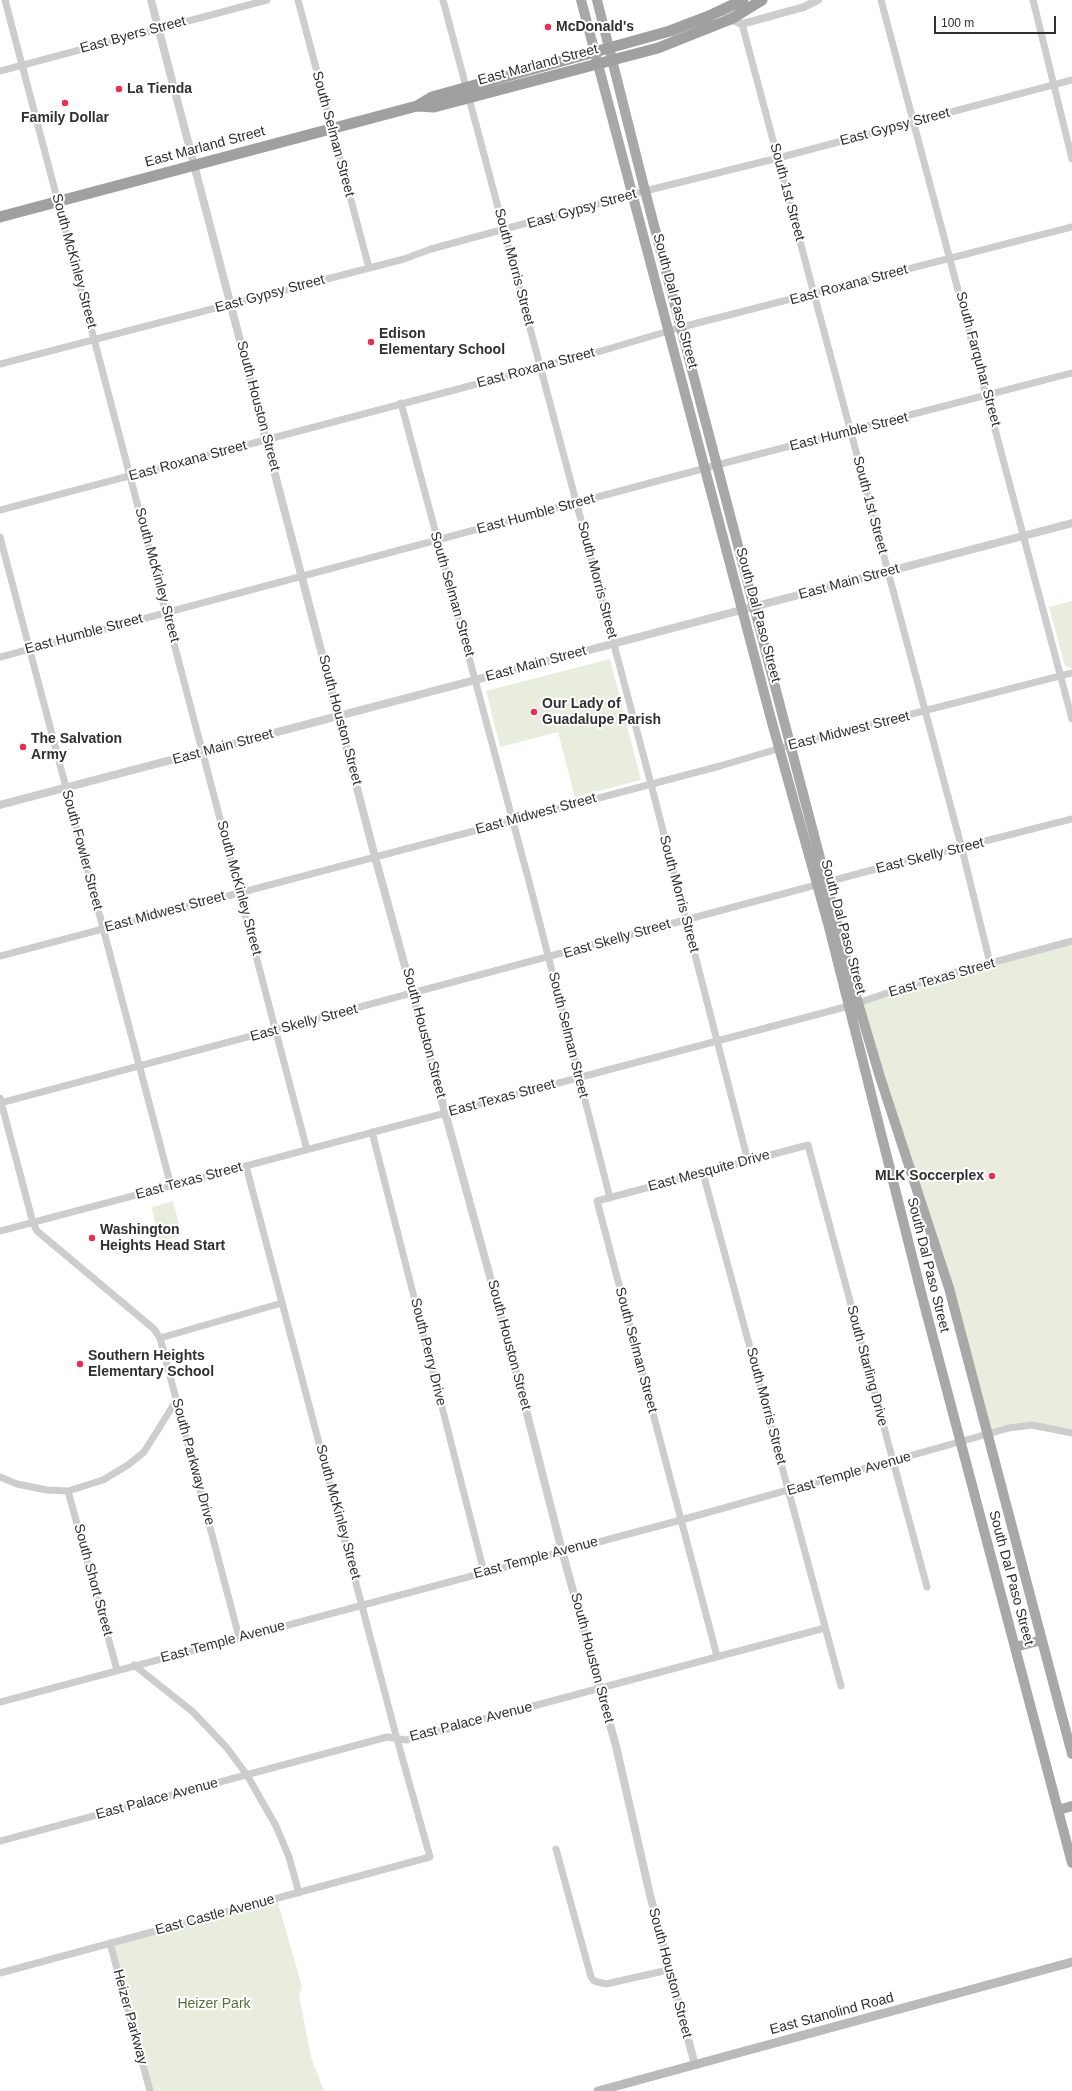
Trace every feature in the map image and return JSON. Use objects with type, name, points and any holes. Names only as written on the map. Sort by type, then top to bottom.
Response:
[{"type":"highway","name":"East Marland Street","points":[[467,93],[594,52],[670,31],[723,10],[743,0]]},
{"type":"highway","name":"East Marland Street","points":[[0,217],[417,106],[432,97],[467,93],[597,64],[674,43],[731,19],[762,0]]},
{"type":"main road","name":"South Dal Paso Street","points":[[581,0],[742,610],[780,749],[822,884],[854,1004],[924,1303],[1072,1864]]},
{"type":"main road","name":"South Dal Paso Street","points":[[597,0],[645,191],[791,745],[822,884]]},
{"type":"main road","name":"South Dal Paso Street","points":[[854,1004],[880,1077],[949,1288],[986,1434],[1072,1754]]},
{"type":"main road","points":[[1015,1647],[1042,1640]]},
{"type":"main road","points":[[1058,1810],[1072,1806]]},
{"type":"main road","name":"East Stanolind Road","points":[[598,2091],[1072,1962]]},
{"type":"street","name":"South McKinley Street","points":[[5,0],[167,612],[307,1150]]},
{"type":"street","name":"South Houston Street","points":[[151,0],[375,857],[520,1386],[562,1551],[600,1688],[636,1827],[668,1970],[695,2065]]},
{"type":"street","name":"East Byers Street","points":[[0,71],[267,0]]},
{"type":"street","name":"South Selman Street","points":[[298,0],[369,268]]},
{"type":"street","name":"South Morris Street","points":[[443,0],[651,784],[748,1161]]},
{"type":"street","points":[[723,10],[731,19],[742,24],[818,0]]},
{"type":"street","name":"South Farquhar Street","points":[[881,0],[915,122],[1072,719]]},
{"type":"street","points":[[1033,0],[1072,159]]},
{"type":"street","name":"South 1st Street","points":[[742,24],[962,848],[990,964]]},
{"type":"street","name":"East Gypsy Street","points":[[0,364],[369,268],[633,194],[778,158],[1072,80]]},
{"type":"street","name":"East Roxana Street","points":[[0,510],[540,367],[669,331],[1072,227]]},
{"type":"street","name":"East Humble Street","points":[[0,657],[577,504],[717,465],[1072,373]]},
{"type":"street","name":"South Selman Street","points":[[401,403],[437,541],[476,680],[610,1198],[597,1201],[717,1656]]},
{"type":"street","name":"East Main Street","points":[[0,805],[1072,523]]},
{"type":"street","name":"South Fowler Street","points":[[0,536],[171,1186]]},
{"type":"street","name":"East Midwest Street","points":[[0,956],[651,784],[791,745],[925,712],[1072,673]]},
{"type":"street","name":"East Skelly Street","points":[[0,1101],[140,1067],[685,920],[1072,819]]},
{"type":"street","name":"East Texas Street","points":[[0,1231],[854,1004],[913,984],[1072,941]]},
{"type":"street","points":[[0,1101],[33,1223]]},
{"type":"street","name":"South Perry Drive","points":[[372,1132],[484,1572]]},
{"type":"street","name":"East Mesquite Drive","points":[[610,1198],[808,1145]]},
{"type":"street","name":"South Starling Drive","points":[[808,1145],[927,1587]]},
{"type":"street","name":"South McKinley Street","points":[[246,1166],[362,1604],[396,1739],[430,1857]]},
{"type":"street","name":"South Morris Street","points":[[703,1173],[841,1686]]},
{"type":"street","name":"South Parkway Drive","points":[[33,1223],[37,1231],[154,1329],[160,1338],[239,1637]]},
{"type":"street","points":[[160,1338],[282,1303]]},
{"type":"street","points":[[0,1477],[34,1488],[68,1491],[103,1480],[128,1466],[144,1452],[176,1401]]},
{"type":"street","name":"East Temple Avenue","points":[[0,1702],[362,1604],[681,1520],[1009,1428],[1032,1425],[1072,1433]]},
{"type":"street","name":"South Short Street","points":[[68,1491],[117,1670]]},
{"type":"street","name":"East Palace Avenue","points":[[0,1841],[388,1738],[406,1740],[826,1628]]},
{"type":"street","points":[[134,1665],[193,1712],[227,1748],[247,1775],[276,1826],[289,1857],[299,1893]]},
{"type":"street","points":[[556,1849],[591,1977],[594,1981],[606,1984],[668,1970]]},
{"type":"street","name":"East Castle Avenue","points":[[0,1973],[430,1857]]},
{"type":"street","name":"Heizer Parkway","points":[[110,1943],[150,2091]]},
{"type":"green space","points":[[1072,601],[1071,668],[1066,667],[1064,663],[1049,607]]},
{"type":"green space","points":[[610,659],[641,780],[575,797],[558,732],[500,747],[486,691]]},
{"type":"green space","name":"MLK Soccerplex","points":[[1072,941],[1072,1433],[1043,1426],[987,1434],[949,1288],[858,1003]]},
{"type":"green space","points":[[173,1201],[182,1235],[159,1241],[152,1209],[153,1207]]},
{"type":"green space","name":"Heizer Park","points":[[277,1899],[302,1987],[299,1995],[311,2057],[324,2091],[150,2091],[110,1943]]},
{"type":"place","name":"McDonald's","points":[[548,27]]},
{"type":"place","name":"La Tienda","points":[[119,89]]},
{"type":"place","name":"Family Dollar","points":[[65,103]]},
{"type":"place","name":"Edison Elementary School","points":[[371,342]]},
{"type":"place","name":"Our Lady of Guadalupe Parish","points":[[534,712]]},
{"type":"place","name":"The Salvation Army","points":[[23,747]]},
{"type":"place","name":"MLK Soccerplex","points":[[992,1176]]},
{"type":"place","name":"Washington Heights Head Start","points":[[92,1238]]},
{"type":"place","name":"Southern Heights Elementary School","points":[[80,1364]]}]
